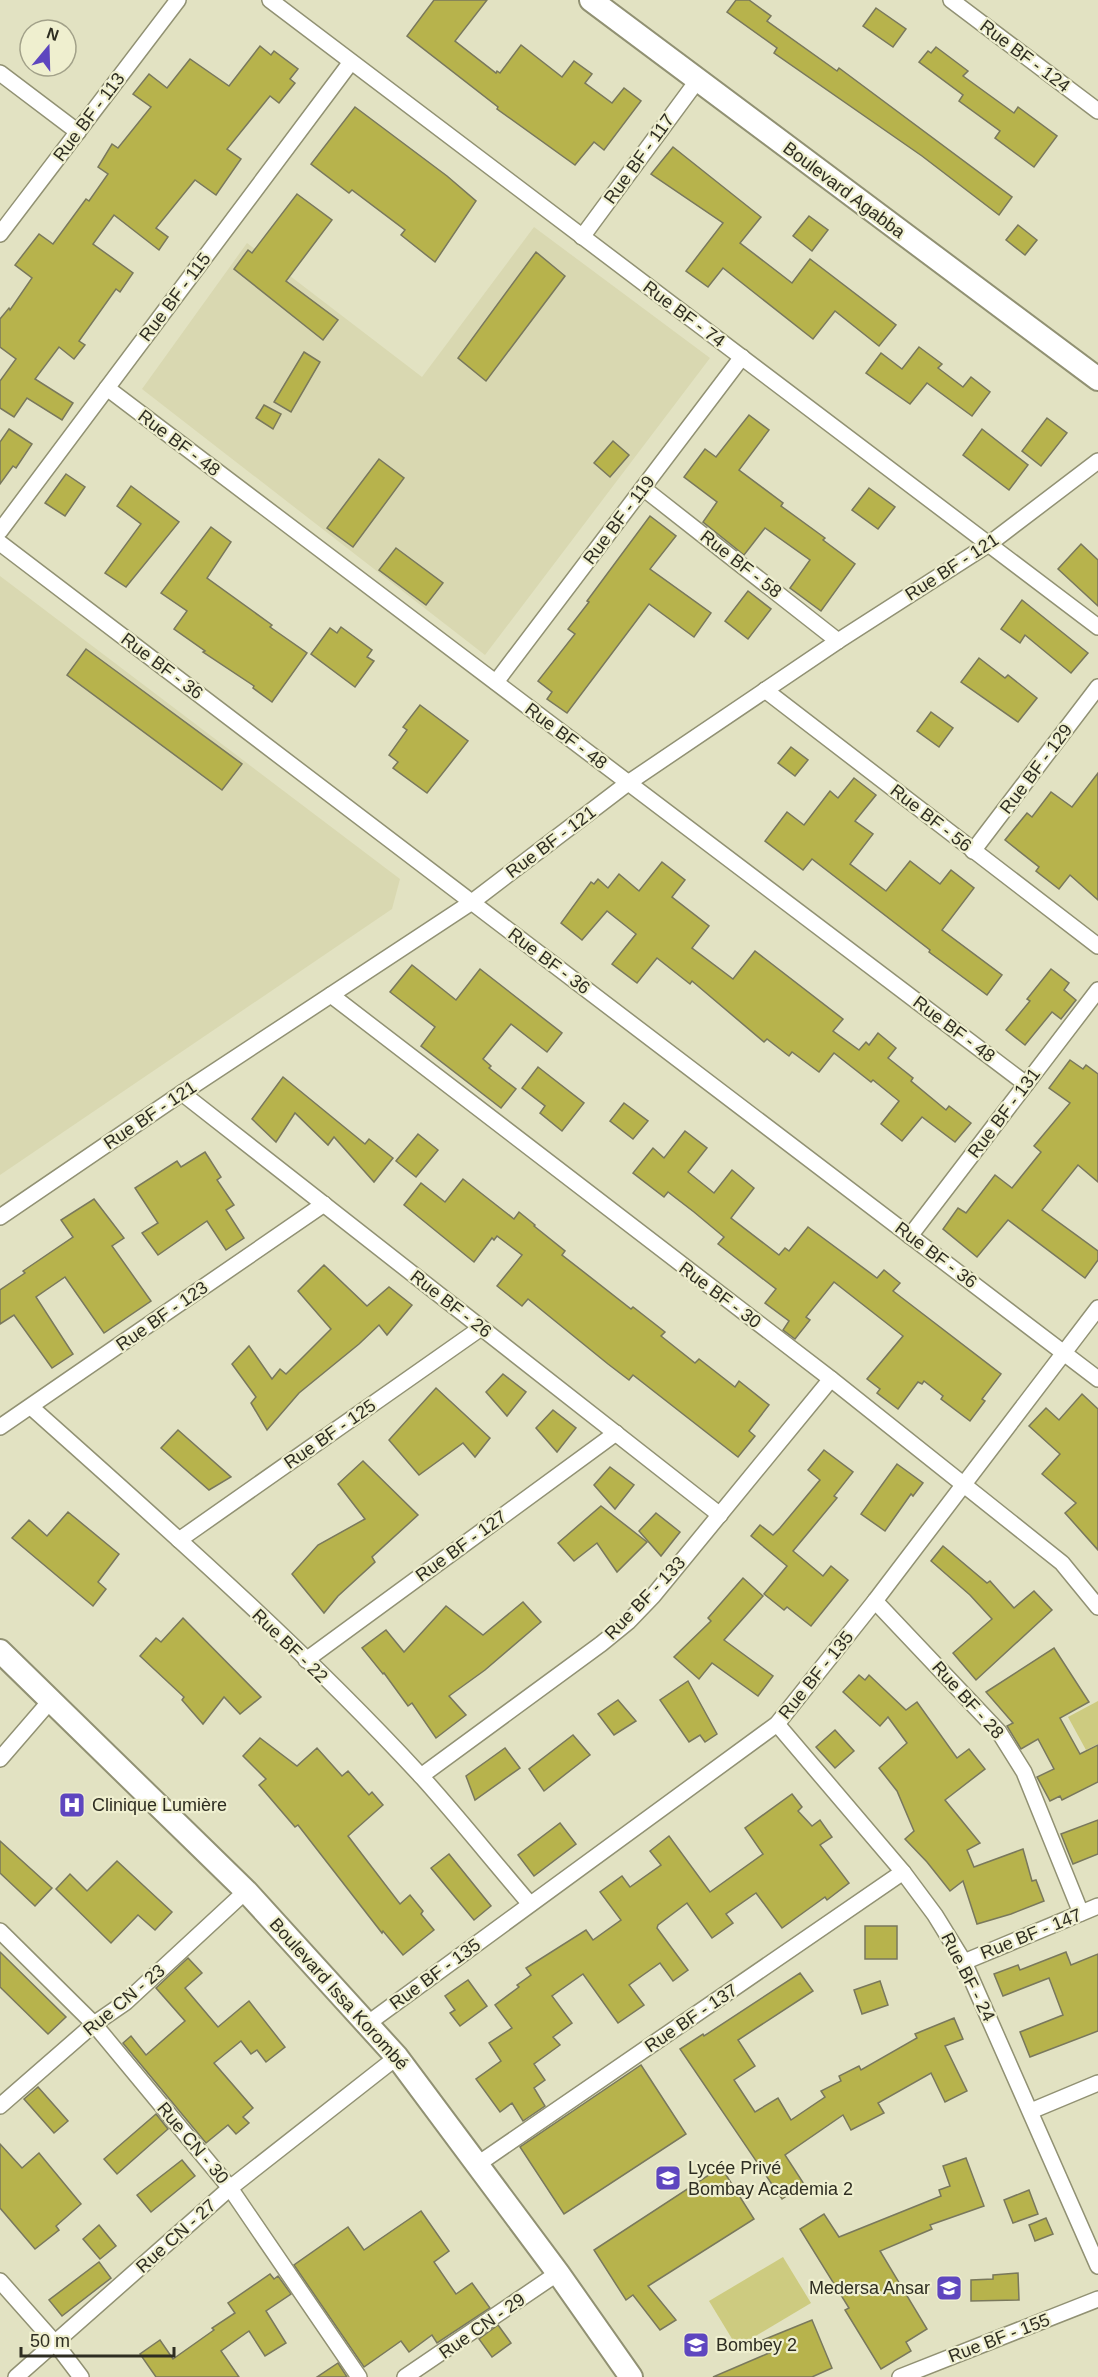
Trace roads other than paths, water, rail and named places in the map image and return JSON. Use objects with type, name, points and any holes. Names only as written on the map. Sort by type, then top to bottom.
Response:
[{"type":"street","name":"Rue BF - 113","points":[[0,234],[178,0]]},
{"type":"street","name":"Rue BF - 74","points":[[270,0],[1098,627]]},
{"type":"street","name":"Boulevard Agabba","points":[[591,0],[1098,379]]},
{"type":"street","name":"Rue BF - 124","points":[[951,0],[1098,111]]},
{"type":"street","name":"Rue BF - 115","points":[[0,531],[351,62]]},
{"type":"street","points":[[0,73],[78,132]]},
{"type":"street","name":"Rue BF - 117","points":[[582,237],[697,81]]},
{"type":"street","name":"Rue BF - 119","points":[[496,682],[742,357]]},
{"type":"street","name":"Rue BF - 48","points":[[107,388],[1026,1084]]},
{"type":"street","name":"Rue BF - 121","points":[[0,1217],[182,1093],[472,902],[628,783],[838,641],[989,544],[1098,461]]},
{"type":"street","name":"Rue BF - 58","points":[[643,488],[838,641]]},
{"type":"street","name":"Rue BF - 36","points":[[0,543],[1098,1379]]},
{"type":"street","name":"Rue BF - 129","points":[[974,851],[1098,687]]},
{"type":"street","name":"Rue BF - 56","points":[[765,690],[1098,946]]},
{"type":"street","name":"Rue BF - 131","points":[[910,1236],[1098,990]]},
{"type":"street","name":"Rue BF - 30","points":[[331,995],[831,1379],[1062,1563],[1098,1607]]},
{"type":"street","name":"Rue BF - 26","points":[[182,1093],[720,1515]]},
{"type":"street","name":"Rue BF - 123","points":[[0,1427],[324,1204]]},
{"type":"street","name":"Rue BF - 135","points":[[367,2024],[777,1724],[875,1601],[1098,1308]]},
{"type":"street","name":"Rue BF - 125","points":[[179,1540],[481,1328]]},
{"type":"street","name":"Rue BF - 133","points":[[421,1776],[628,1622],[653,1596],[831,1379]]},
{"type":"street","name":"Rue BF - 22","points":[[31,1407],[179,1540],[306,1660],[421,1776],[530,1904]]},
{"type":"street","name":"Rue BF - 127","points":[[306,1660],[616,1433]]},
{"type":"street","name":"Rue BF - 28","points":[[875,1601],[999,1732],[1024,1772],[1081,1913]]},
{"type":"street","name":"Boulevard Issa Korombé","points":[[0,1651],[246,1891],[397,2056],[558,2273],[631,2377]]},
{"type":"street","points":[[0,1759],[51,1700]]},
{"type":"street","name":"Rue BF - 24","points":[[777,1724],[903,1872],[935,1915],[964,1962],[1098,2266]]},
{"type":"street","name":"Rue BF - 137","points":[[478,2164],[903,1872]]},
{"type":"street","name":"Rue CN - 23","points":[[0,2106],[94,2024],[126,2002],[246,1891]]},
{"type":"street","name":"Rue BF - 147","points":[[964,1962],[1098,1906]]},
{"type":"street","name":"Rue CN - 30","points":[[0,1931],[94,2024],[230,2188],[359,2377]]},
{"type":"street","name":"Rue CN - 27","points":[[16,2377],[230,2188],[397,2056]]},
{"type":"street","points":[[1031,2111],[1098,2083]]},
{"type":"street","name":"Rue CN - 29","points":[[405,2377],[558,2273]]},
{"type":"street","points":[[0,2281],[56,2344],[81,2377]]},
{"type":"street","name":"Rue BF - 155","points":[[900,2377],[1098,2299]]},
{"type":"place","name":"Clinique Lumière","points":[[72,1805]]},
{"type":"place","name":"Lycée Privé Bombay Academia 2","points":[[668,2178]]},
{"type":"place","name":"Medersa Ansar","points":[[949,2288]]},
{"type":"place","name":"Bombey 2","points":[[696,2345]]}]
